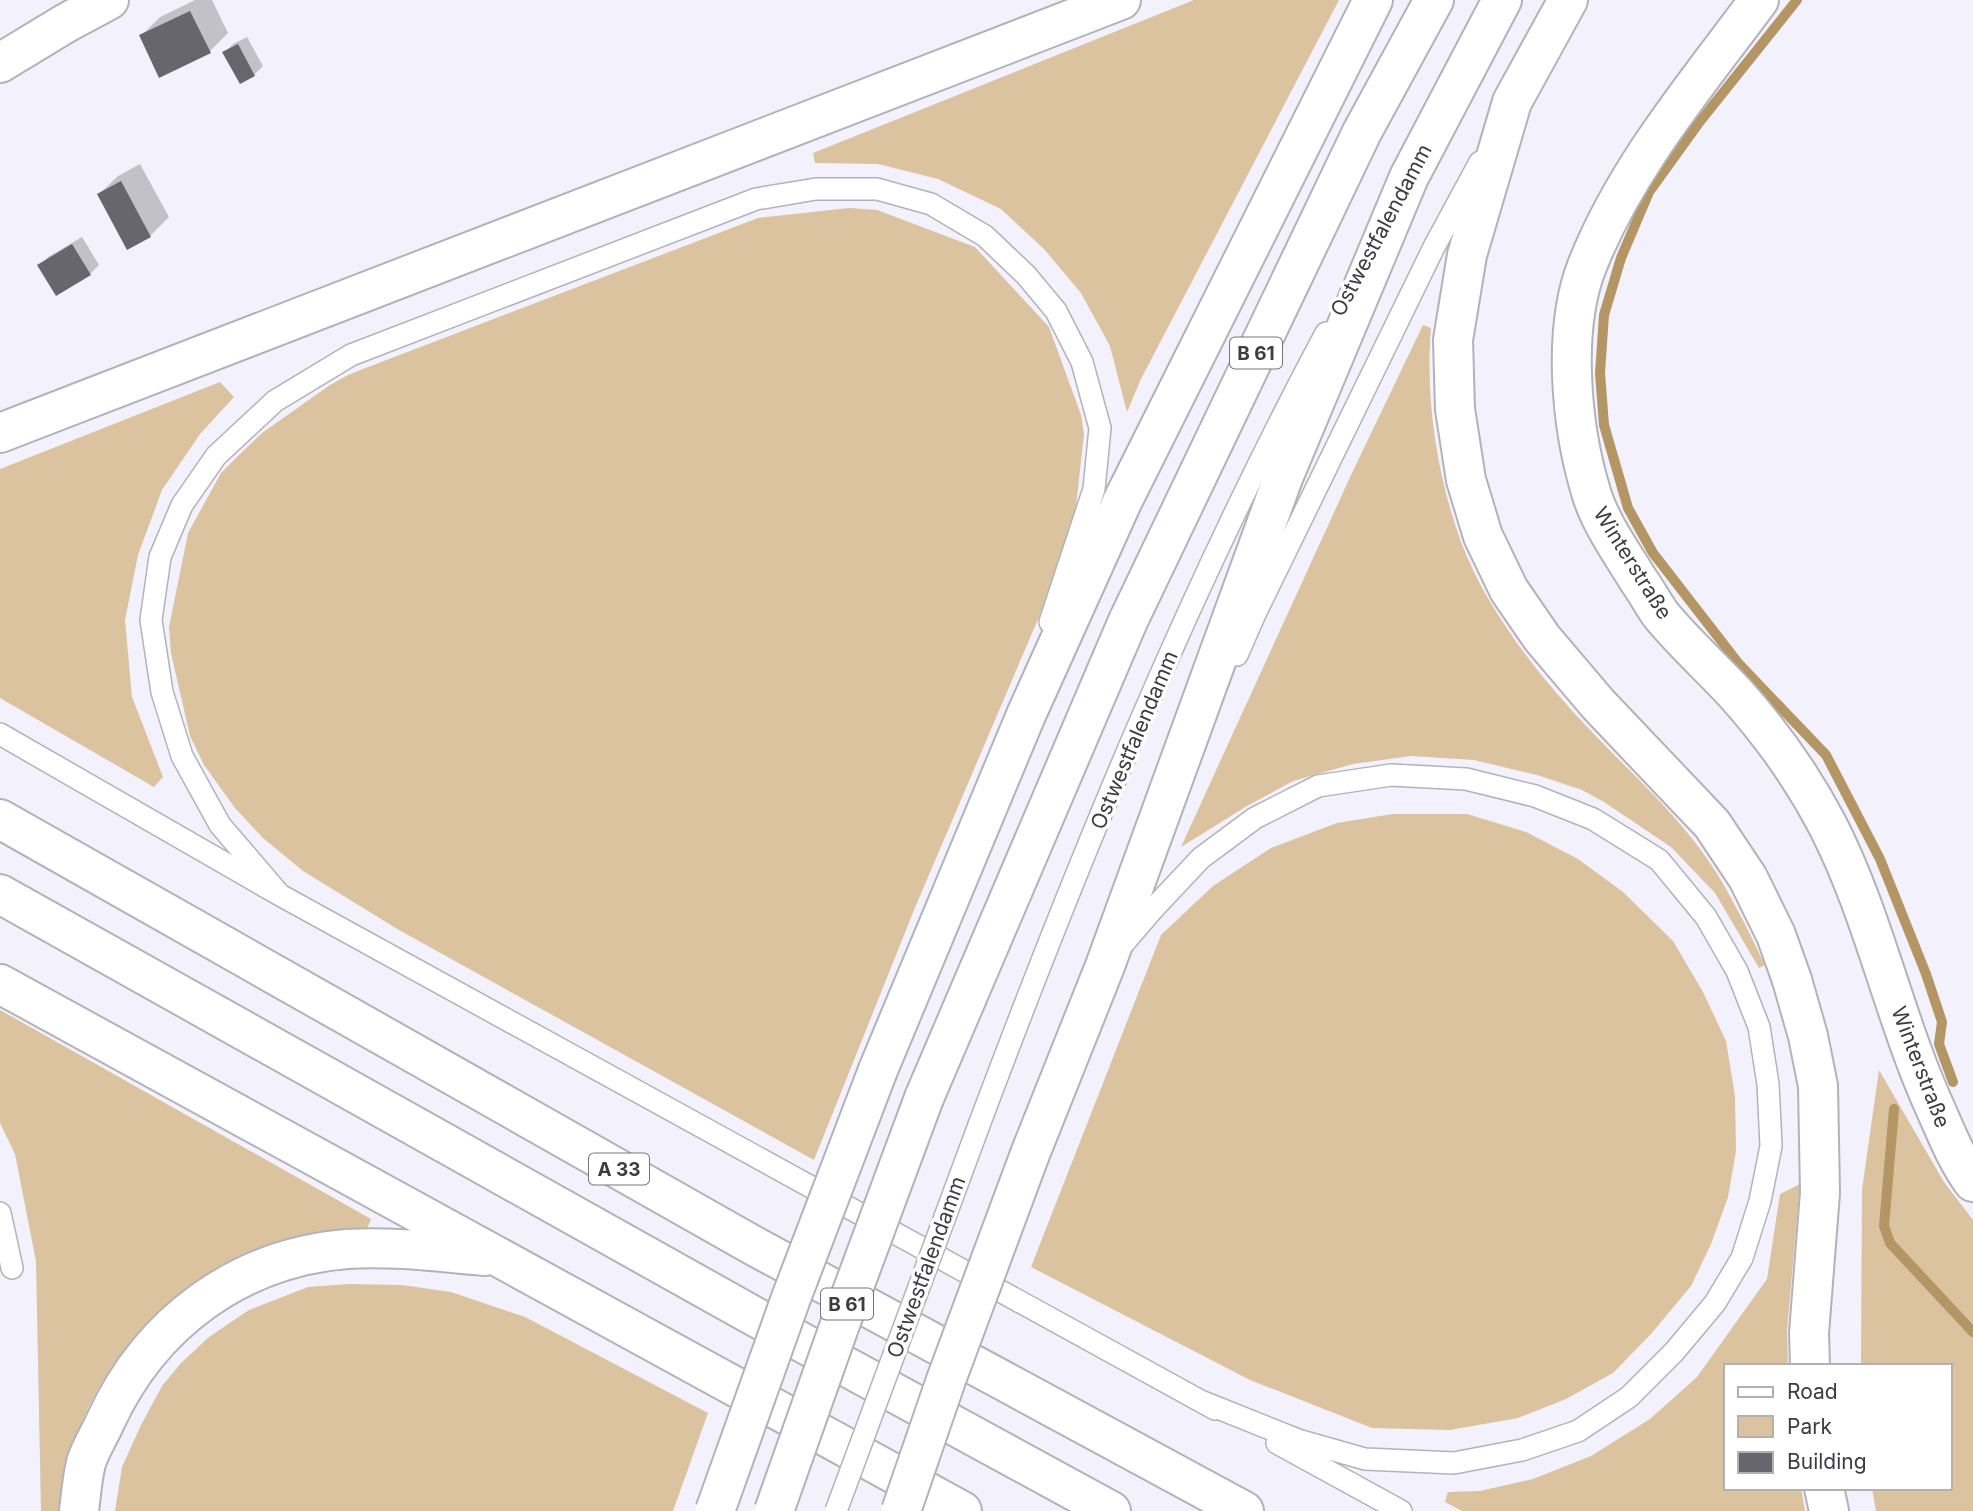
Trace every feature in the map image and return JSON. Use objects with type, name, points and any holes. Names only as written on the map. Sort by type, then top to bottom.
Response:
[{"type":"main road","points":[[0,63],[109,0]]},
{"type":"main road","points":[[0,433],[1121,0]]},
{"type":"main road","points":[[715,1511],[791,1298],[878,1070],[1026,715],[1133,478],[1373,0]]},
{"type":"main road","name":"B 61","points":[[775,1511],[839,1327],[924,1098],[1128,621],[1362,132],[1434,0]]},
{"type":"main road","name":"Ostwestfalendamm","points":[[1409,177],[1502,0]]},
{"type":"main road","points":[[1568,0],[1512,102],[1466,255],[1453,340],[1455,410],[1466,480],[1483,536],[1509,590],[1542,638],[1598,704],[1712,824],[1748,878],[1776,935],[1793,980],[1818,1086],[1820,1193],[1809,1333],[1810,1364]]},
{"type":"main road","name":"Winterstraße","points":[[1759,0],[1644,156],[1602,232],[1586,269],[1573,328],[1572,375],[1577,430],[1591,494],[1615,542],[1661,614],[1738,696],[1795,769],[1829,828],[1858,898],[1923,1083],[1962,1167],[1973,1182]]},
{"type":"main road","points":[[901,1511],[946,1380],[1030,1154],[1105,966],[1283,478],[1409,177]]},
{"type":"main road","name":"A 33","points":[[0,819],[756,1247],[1244,1511]]},
{"type":"main road","points":[[0,894],[750,1314],[1111,1511]]},
{"type":"main road","points":[[0,984],[962,1511]]},
{"type":"main road","points":[[79,1511],[86,1462],[134,1370],[160,1338],[192,1308],[236,1279],[303,1257],[346,1250],[401,1249],[501,1257]]},
{"type":"main road","points":[[1824,1490],[1829,1511]]},
{"type":"lane","points":[[1105,966],[1255,614],[1434,247],[1512,102]]},
{"type":"lane","name":"Ostwestfalendamm","points":[[836,1511],[1048,939],[1169,656],[1282,414],[1409,177]]},
{"type":"lane","points":[[280,895],[220,825],[182,756],[162,692],[151,620],[160,557],[182,505],[216,456],[275,401],[351,355],[756,199],[816,189],[877,190],[931,204],[985,236],[1027,275],[1056,311],[1082,362],[1100,428],[1094,489],[1052,613],[1026,715]]},
{"type":"lane","points":[[0,734],[280,895],[1401,1511]]},
{"type":"lane","points":[[1105,966],[1153,908],[1201,858],[1255,818],[1318,786],[1391,775],[1466,779],[1535,796],[1593,819],[1659,860],[1706,917],[1737,971],[1759,1027],[1768,1084],[1771,1146],[1760,1200],[1742,1258],[1715,1303],[1674,1352],[1629,1397],[1578,1431],[1522,1450],[1454,1463],[1365,1460],[1298,1440],[1203,1402]]},
{"type":"lane","points":[[0,1213],[12,1268]]},
{"type":"green space","points":[[1194,0],[1339,0],[1141,379],[1127,412],[1110,346],[1081,293],[1044,249],[1001,209],[938,179],[878,164],[815,163],[813,153]]},
{"type":"green space","points":[[849,208],[877,210],[975,247],[1049,327],[1081,415],[1084,434],[1070,544],[914,910],[814,1160],[399,930],[303,871],[263,838],[235,808],[204,765],[190,736],[171,653],[169,627],[188,533],[221,473],[262,433],[330,385],[350,374],[758,218]]},
{"type":"green space","points":[[1423,325],[1431,328],[1432,409],[1445,491],[1461,542],[1483,589],[1511,635],[1544,678],[1592,733],[1666,809],[1705,855],[1765,965],[1759,968],[1715,893],[1671,847],[1582,790],[1537,775],[1474,760],[1411,756],[1353,764],[1293,781],[1181,847],[1352,473]]},
{"type":"green space","points":[[220,382],[234,397],[200,434],[162,490],[138,555],[125,620],[132,697],[163,777],[154,787],[0,698],[0,469]]},
{"type":"green space","points":[[1393,814],[1467,814],[1526,832],[1578,859],[1623,892],[1673,941],[1703,992],[1726,1041],[1735,1096],[1736,1151],[1728,1197],[1711,1244],[1691,1286],[1651,1334],[1613,1373],[1566,1399],[1518,1418],[1450,1430],[1372,1428],[1250,1380],[1031,1267],[1161,935],[1213,886],[1271,848],[1337,823]]},
{"type":"green space","points":[[0,1010],[371,1219],[366,1232],[314,1234],[277,1243],[223,1267],[192,1286],[163,1309],[137,1335],[114,1364],[95,1395],[79,1428],[68,1464],[59,1511],[41,1511],[36,1261],[15,1154],[0,1123]]},
{"type":"green space","points":[[1879,1070],[1944,1182],[1973,1220],[1973,1511],[1876,1511],[1872,1490],[1952,1490],[1952,1364],[1861,1364],[1862,1190]]},
{"type":"green space","points":[[1800,1184],[1787,1331],[1788,1364],[1724,1364],[1724,1490],[1801,1490],[1805,1511],[1462,1511],[1445,1502],[1448,1492],[1480,1491],[1533,1479],[1591,1456],[1650,1419],[1697,1377],[1767,1279],[1780,1194]]},
{"type":"green space","points":[[348,1284],[402,1285],[451,1292],[525,1317],[708,1413],[673,1511],[115,1511],[122,1467],[162,1386],[181,1363],[209,1337],[249,1310],[308,1287]]},
{"type":"building","points":[[190,11],[211,53],[159,78],[139,35]]},
{"type":"building","points":[[238,44],[255,76],[240,84],[222,52]]},
{"type":"building","points":[[121,181],[151,237],[127,250],[97,194]]},
{"type":"building","points":[[72,244],[91,275],[56,296],[37,265]]},
{"type":"waterway","points":[[1797,0],[1698,124],[1649,192],[1621,258],[1604,315],[1600,373],[1604,425],[1628,508],[1653,553],[1739,664],[1826,755],[1880,859],[1926,974],[1942,1022],[1939,1044],[1953,1082]]},
{"type":"waterway","points":[[1894,1109],[1884,1226],[1890,1243],[1973,1332]]}]
